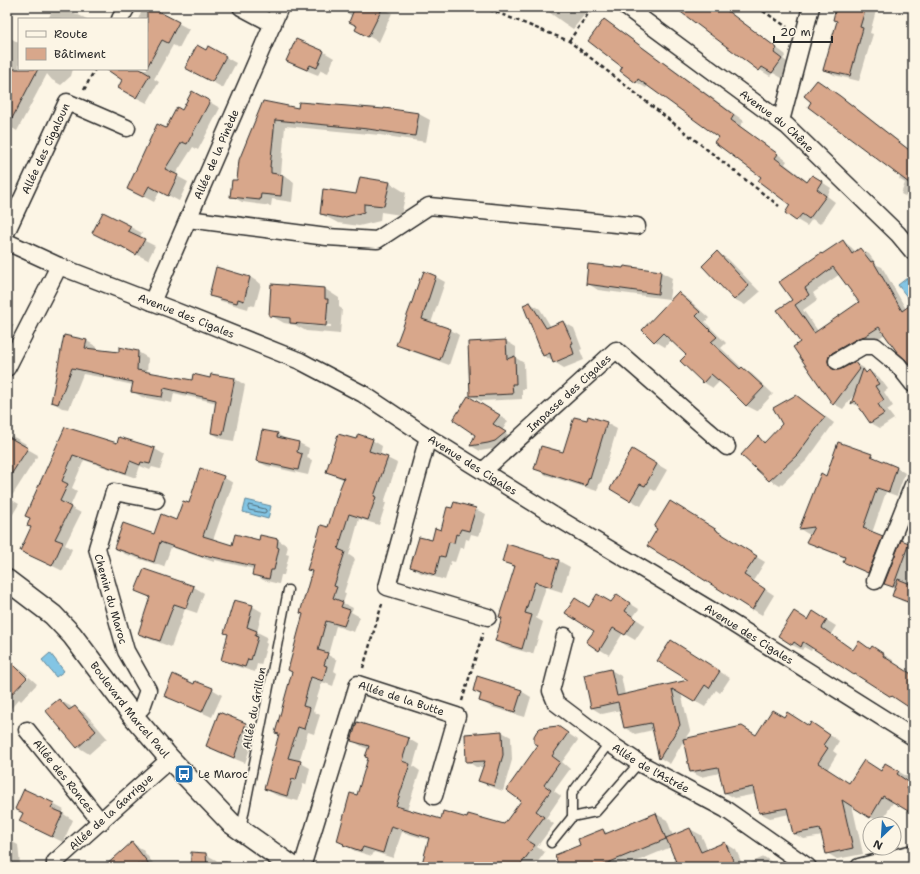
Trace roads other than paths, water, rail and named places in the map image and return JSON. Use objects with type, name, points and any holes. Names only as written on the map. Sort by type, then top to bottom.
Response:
[{"type":"street","points":[[121,18],[127,7]]},
{"type":"street","points":[[241,7],[273,24]]},
{"type":"street","name":"Allée de la Pinède","points":[[152,302],[280,7]]},
{"type":"street","name":"Avenue du Chêne","points":[[626,7],[787,126],[893,229],[913,252]]},
{"type":"street","points":[[780,121],[811,7]]},
{"type":"street","name":"Allée des Cigaloun","points":[[7,232],[67,102],[127,128]]},
{"type":"street","points":[[188,219],[327,237],[377,240],[428,206],[637,226]]},
{"type":"street","name":"Avenue des Cigales","points":[[7,242],[59,266],[300,361],[363,394],[428,437],[561,520],[711,610],[913,737]]},
{"type":"street","points":[[7,368],[59,266]]},
{"type":"street","points":[[838,361],[862,346],[875,346],[898,365],[913,384]]},
{"type":"street","name":"Impasse des Cigales","points":[[483,471],[616,350],[727,447]]},
{"type":"street","points":[[428,437],[387,587],[488,617]]},
{"type":"street","points":[[875,581],[913,485]]},
{"type":"street","name":"Chemin du Maroc","points":[[133,716],[142,707],[148,690],[126,651],[97,548],[114,492],[156,500]]},
{"type":"street","name":"Boulevard Marcel Paul","points":[[7,580],[52,615],[72,635],[133,716],[170,759],[231,823],[293,867]]},
{"type":"street","name":"Allée de l'Astrée","points":[[565,636],[551,691],[556,703],[609,743],[639,763],[725,810],[808,867]]},
{"type":"street","name":"Allée de la Butte","points":[[302,867],[358,684],[457,716],[434,796]]},
{"type":"street","name":"Allée des Ronces","points":[[27,730],[101,822]]},
{"type":"street","name":"Allée de la Garrigue","points":[[55,867],[55,862],[170,759]]},
{"type":"street","points":[[859,867],[913,854]]},
{"type":"lane","name":"Allée du Grillon","points":[[241,830],[288,590]]},
{"type":"lane","points":[[551,843],[572,817],[572,793],[609,743]]},
{"type":"lane","points":[[572,817],[596,812],[639,763]]},
{"type":"water","points":[[907,278],[913,286],[913,301],[911,302],[898,285]]},
{"type":"water","points":[[246,500],[271,506],[268,519],[243,512]]},
{"type":"water","points":[[50,653],[64,671],[56,677],[42,660]]},
{"type":"place","name":"Le Maroc","points":[[184,774]]}]
